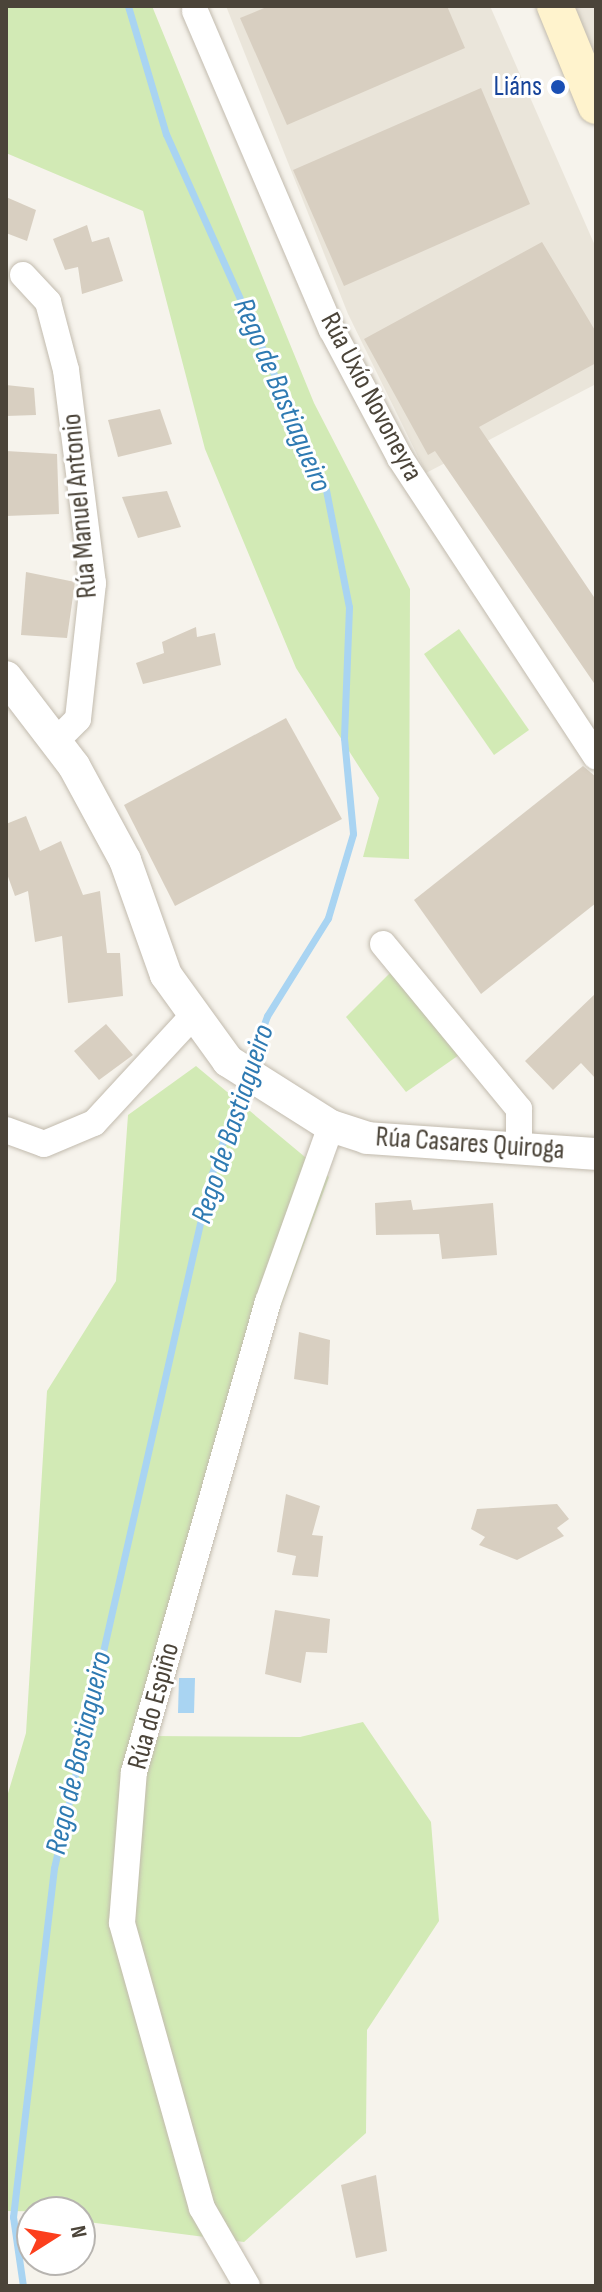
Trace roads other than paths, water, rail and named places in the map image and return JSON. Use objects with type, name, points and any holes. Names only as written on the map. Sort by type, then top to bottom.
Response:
[{"type":"main road","points":[[555,6],[595,104]]},
{"type":"street","name":"Rúa Uxío Novoneyra","points":[[195,11],[332,330],[400,458],[596,756]]},
{"type":"street","name":"Rúa Manuel Antonio","points":[[23,275],[48,302],[66,370],[93,583],[78,719],[57,740]]},
{"type":"street","name":"Rúa Casares Quiroga","points":[[6,677],[57,740],[125,860],[166,975],[191,1018],[228,1061],[331,1126],[367,1138],[519,1143],[596,1154]]},
{"type":"street","points":[[383,944],[519,1109],[519,1143]]},
{"type":"street","points":[[6,1130],[44,1144],[94,1123],[191,1018]]},
{"type":"street","name":"Rúa do Espiño","points":[[247,2286],[202,2208],[122,1923],[134,1772],[268,1302],[331,1126]]},
{"type":"water","points":[[179,1678],[195,1678],[194,1713],[178,1713]]},
{"type":"waterway","name":"Rego de Bastiagueiro","points":[[128,6],[166,134],[326,490],[349,607],[344,738],[353,834],[328,918],[267,1016],[250,1063]]},
{"type":"waterway","name":"Rego de Bastiagueiro","points":[[23,2286],[13,2217],[54,1868],[210,1179],[243,1083]]},
{"type":"place","name":"Liáns","points":[[558,87]]}]
